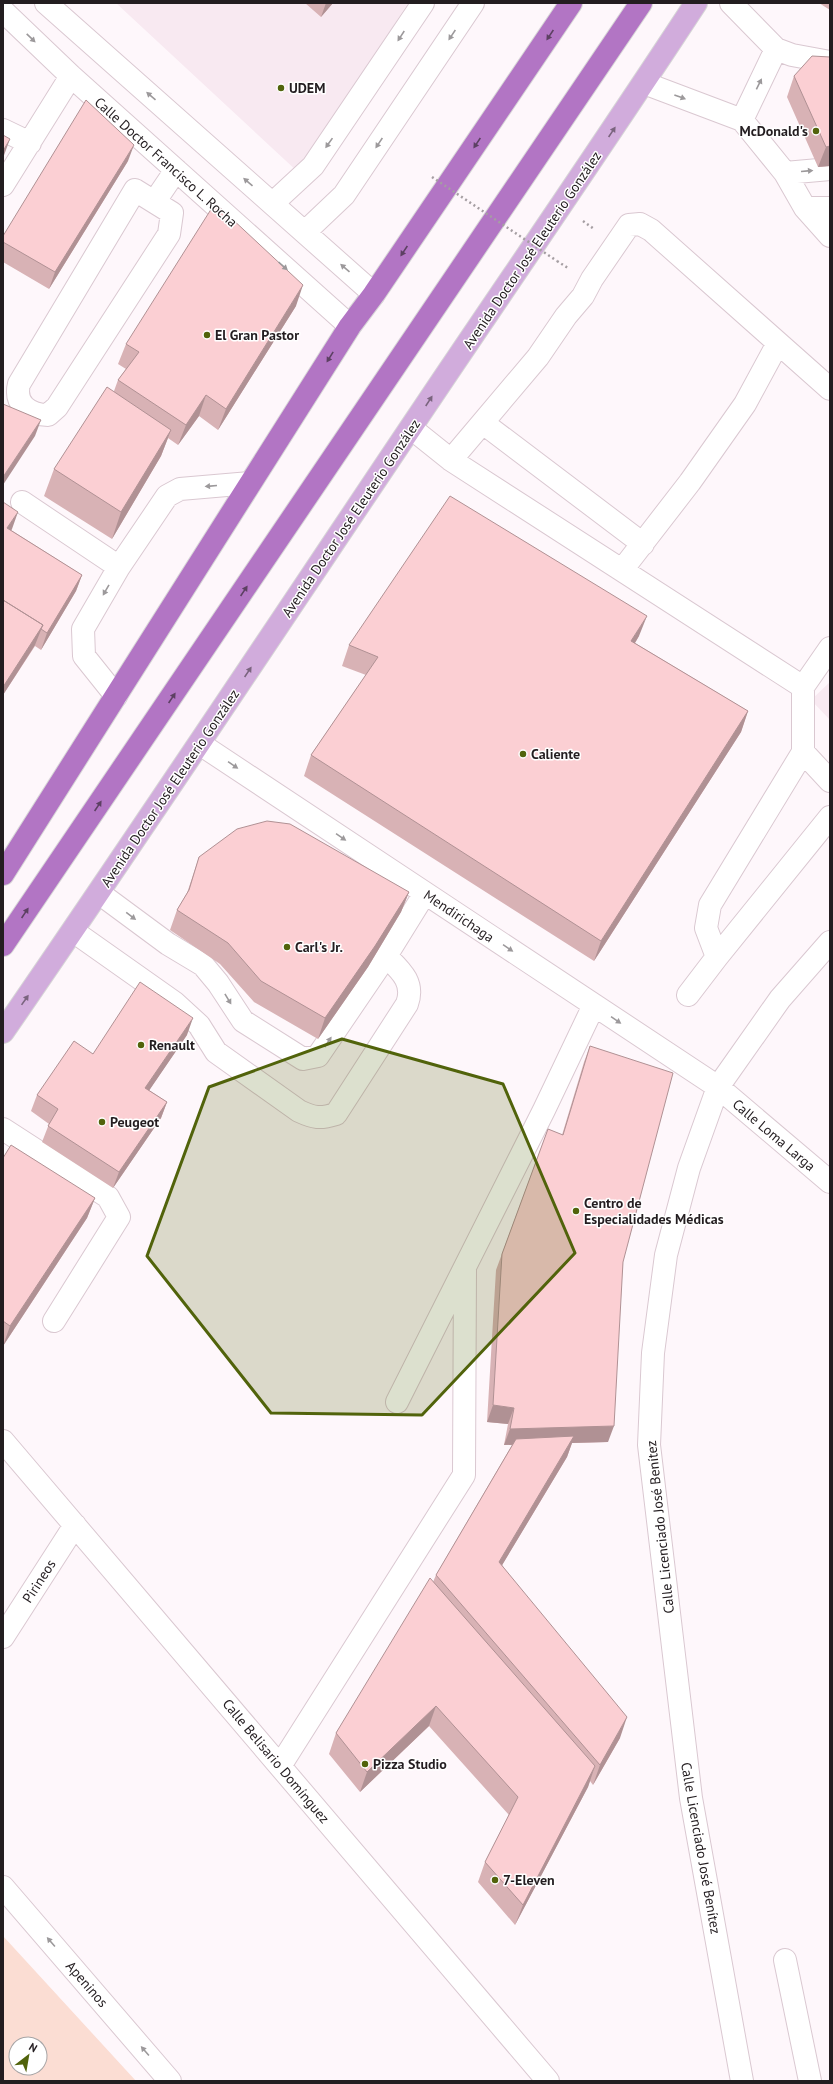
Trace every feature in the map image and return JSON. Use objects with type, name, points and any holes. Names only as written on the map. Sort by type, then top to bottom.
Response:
[{"type":"highway","points":[[5,868],[116,696],[350,326],[374,294],[571,3]]},
{"type":"highway","points":[[3,945],[641,3]]},
{"type":"main road","name":"Avenida Doctor José Eleuterio González","points":[[3,1032],[100,893],[411,428],[561,207],[696,3]]},
{"type":"street","points":[[46,3],[374,294]]},
{"type":"street","points":[[273,203],[313,166],[423,3]]},
{"type":"street","points":[[304,232],[344,195],[473,3]]},
{"type":"street","points":[[731,3],[776,49],[792,56],[830,62]]},
{"type":"street","name":"Calle Doctor Francisco L. Rocha","points":[[4,14],[350,326]]},
{"type":"street","points":[[742,120],[776,49]]},
{"type":"street","points":[[3,184],[71,76]]},
{"type":"street","points":[[644,83],[742,120],[785,173],[805,208],[830,236]]},
{"type":"street","points":[[3,130],[30,143]]},
{"type":"street","points":[[785,173],[830,169]]},
{"type":"street","points":[[154,201],[176,170]]},
{"type":"street","points":[[135,190],[154,201],[172,213],[169,234],[57,407],[48,415],[39,415],[29,410],[20,402],[17,394],[19,384],[135,190]]},
{"type":"street","points":[[805,208],[830,208]]},
{"type":"street","points":[[451,460],[538,357],[566,316],[583,296],[592,279],[629,225],[640,224],[651,230],[830,389]]},
{"type":"street","points":[[622,570],[643,544],[744,404],[778,344]]},
{"type":"street","points":[[483,423],[643,544]]},
{"type":"street","points":[[411,428],[451,460],[803,687]]},
{"type":"street","points":[[116,696],[84,656],[83,629],[120,567],[167,496],[180,489],[250,483]]},
{"type":"street","points":[[22,502],[120,567]]},
{"type":"street","points":[[717,958],[706,928],[710,905],[803,752],[803,687],[830,648]]},
{"type":"street","name":"Mendirichaga","points":[[200,744],[718,1087]]},
{"type":"street","points":[[803,752],[830,781]]},
{"type":"street","points":[[688,995],[830,817]]},
{"type":"street","points":[[100,893],[168,944],[203,965],[218,983],[243,1021],[303,1059],[318,1056],[386,956],[425,893]]},
{"type":"street","points":[[73,931],[175,1003],[199,1025],[216,1052],[300,1111],[311,1116],[322,1118],[336,1114],[407,1004],[410,996],[407,977],[386,956]]},
{"type":"street","name":"Calle Licenciado José Benítez","points":[[742,2081],[691,1798],[649,1445],[652,1353],[666,1255],[689,1168],[718,1087],[780,999],[830,942]]},
{"type":"street","points":[[397,1402],[465,1268],[594,1005]]},
{"type":"street","name":"Calle Loma Larga","points":[[718,1087],[830,1182]]},
{"type":"street","points":[[3,1129],[108,1197],[119,1217],[54,1321]]},
{"type":"street","points":[[280,1766],[464,1475],[465,1268]]},
{"type":"street","name":"Calle Belisario Domínguez","points":[[3,1441],[548,2081]]},
{"type":"street","name":"Pirineos","points":[[3,1638],[11,1608],[75,1525]]},
{"type":"street","name":"Apeninos","points":[[3,1887],[170,2081]]},
{"type":"street","points":[[785,1960],[810,2081]]},
{"type":"path","points":[[432,177],[569,268],[573,262]]},
{"type":"path","points":[[561,207],[595,229],[590,236]]},
{"type":"highlighted area","points":[[342,1039],[503,1084],[575,1253],[422,1415],[271,1413],[147,1256],[209,1087]]},
{"type":"shaded area","name":"UDEM","points":[[116,3],[408,3],[299,173]]},
{"type":"shaded area","points":[[830,682],[830,720],[811,700]]},
{"type":"shaded area","points":[[3,1936],[136,2081],[3,2081]]},
{"type":"building","points":[[812,56],[830,57],[830,146],[826,147],[794,76]]},
{"type":"building","points":[[86,100],[134,145],[55,272],[3,242],[3,236]]},
{"type":"building","points":[[3,135],[10,139],[3,151]]},
{"type":"building","name":"El Gran Pastor","points":[[215,203],[303,285],[226,409],[206,395],[186,425],[118,380],[139,352],[126,344]]},
{"type":"building","points":[[107,387],[171,430],[121,512],[54,469]]},
{"type":"building","points":[[3,404],[41,420],[3,477]]},
{"type":"building","name":"Caliente","points":[[450,496],[647,616],[631,641],[748,711],[601,941],[311,755],[378,657],[349,645]]},
{"type":"building","points":[[3,502],[18,512],[7,528],[82,575],[47,633],[41,629],[43,625],[3,600]]},
{"type":"building","points":[[3,600],[43,625],[3,687]]},
{"type":"building","name":"Carl's Jr.","points":[[267,821],[290,824],[409,892],[375,946],[325,1018],[261,981],[228,943],[177,910],[189,890],[199,857],[237,829]]},
{"type":"building","points":[[140,982],[193,1018],[145,1088],[167,1102],[119,1172],[48,1126],[58,1109],[37,1095],[74,1041],[93,1054]]},
{"type":"building","name":"Centro de Especialidades Médicas","points":[[590,1046],[673,1073],[623,1262],[614,1426],[510,1429],[514,1408],[493,1405],[502,1254],[548,1129],[563,1135]]},
{"type":"building","points":[[11,1145],[95,1198],[10,1326],[3,1321],[3,1158]]},
{"type":"building","points":[[574,1436],[499,1562],[627,1717],[600,1765],[436,1575],[516,1439]]},
{"type":"building","points":[[430,1578],[595,1766],[523,1905],[485,1862],[518,1797],[436,1706],[367,1772],[336,1733]]},
{"type":"place","name":"UDEM","points":[[281,88]]},
{"type":"place","name":"McDonald's","points":[[816,131]]},
{"type":"place","name":"El Gran Pastor","points":[[207,335]]},
{"type":"place","name":"Caliente","points":[[523,754]]},
{"type":"place","name":"Carl's Jr.","points":[[287,947]]},
{"type":"place","name":"Renault","points":[[141,1045]]},
{"type":"place","name":"Peugeot","points":[[102,1122]]},
{"type":"place","name":"Centro de Especialidades Médicas","points":[[576,1211]]},
{"type":"place","name":"Pizza Studio","points":[[365,1764]]},
{"type":"place","name":"7-Eleven","points":[[495,1880]]}]
